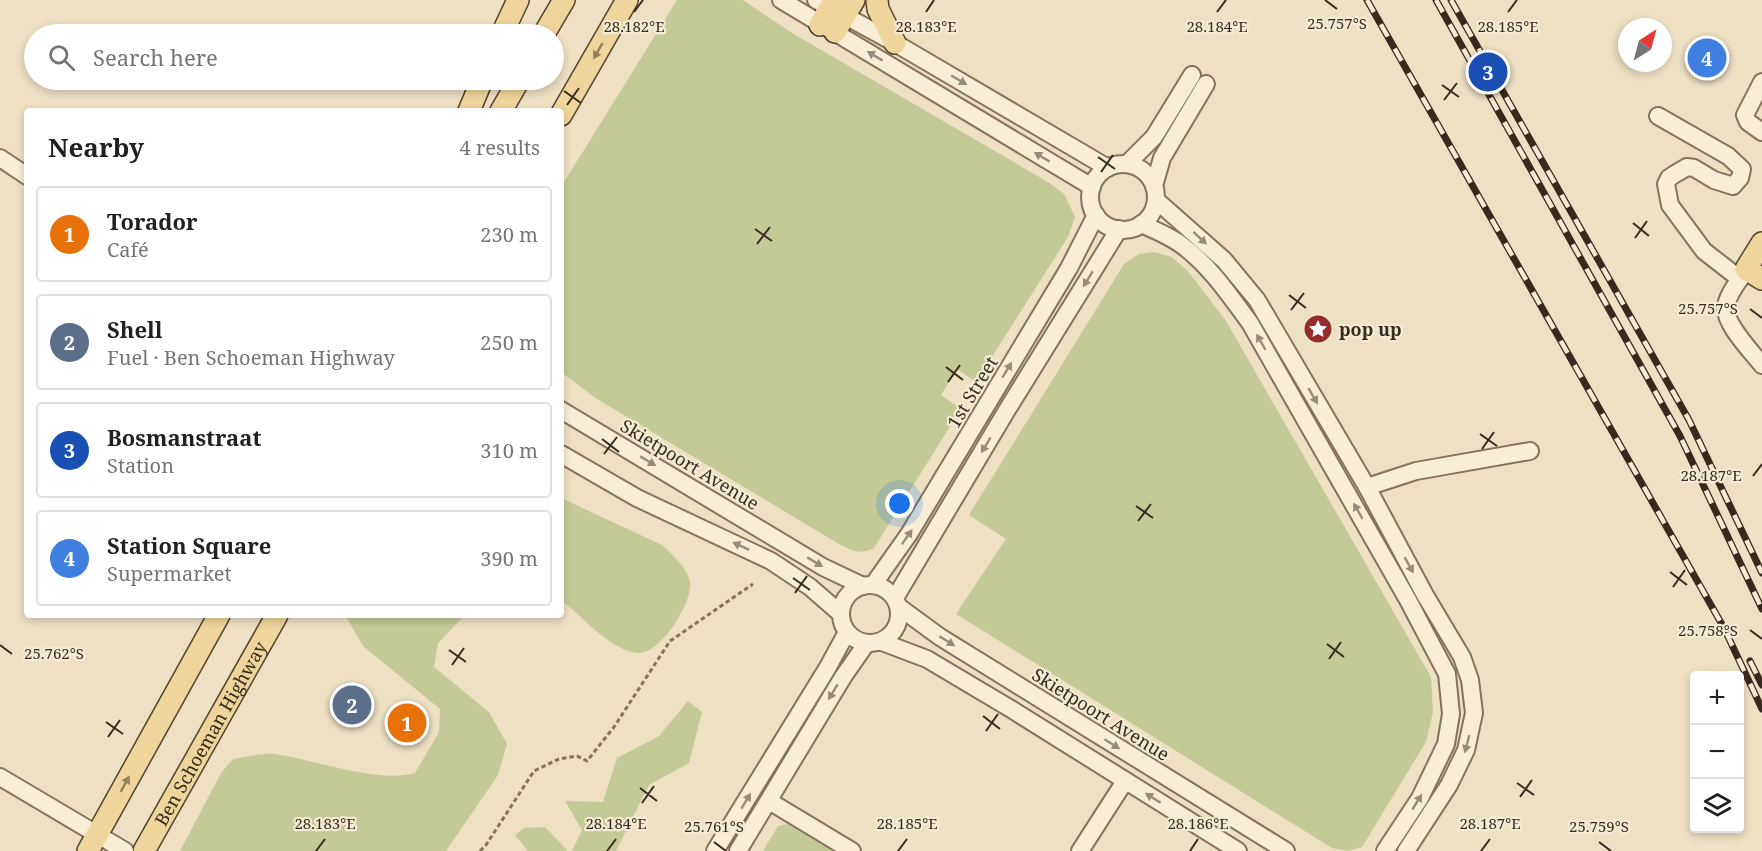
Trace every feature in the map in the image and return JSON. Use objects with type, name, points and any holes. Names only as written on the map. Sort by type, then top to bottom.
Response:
[{"type":"main road","points":[[507,24],[518,0]]},
{"type":"main road","points":[[550,24],[564,0]]},
{"type":"main road","points":[[564,110],[627,0]]},
{"type":"main road","points":[[877,0],[878,9],[895,43]]},
{"type":"main road","points":[[469,108],[477,90]]},
{"type":"main road","points":[[503,108],[513,90]]},
{"type":"main road","points":[[1750,276],[1762,243]]},
{"type":"main road","points":[[92,843],[217,618]]},
{"type":"main road","name":"Ben Schoeman Highway","points":[[144,851],[275,618]]},
{"type":"street","points":[[781,0],[834,11],[895,43],[1108,168]]},
{"type":"street","points":[[834,11],[1092,187]]},
{"type":"street","points":[[1199,80],[1162,158],[1151,213],[1142,224],[1131,229],[1119,229],[1102,222],[1096,215],[1090,197],[1092,187],[1098,176],[1108,168],[1127,164],[1154,137],[1199,80]]},
{"type":"street","points":[[1762,82],[1745,115],[1748,122],[1762,132]]},
{"type":"street","points":[[1658,116],[1728,156],[1742,169],[1740,178],[1733,186],[1714,180],[1694,168],[1687,168],[1675,174],[1666,184],[1670,205],[1704,251],[1750,276],[1728,300],[1725,308],[1745,345],[1762,365]]},
{"type":"street","points":[[0,158],[24,174]]},
{"type":"street","points":[[1127,164],[1145,172],[1155,193],[1224,260],[1257,300],[1462,657],[1470,680],[1474,713],[1466,750],[1449,785],[1406,851]]},
{"type":"street","name":"1st Street","points":[[868,585],[909,534],[1070,268],[1096,215]]},
{"type":"street","points":[[1142,224],[1167,236],[1195,256],[1226,290],[1250,323],[1408,600],[1447,674],[1451,714],[1446,744],[1420,798],[1385,851]]},
{"type":"street","points":[[897,603],[1007,410],[1119,229]]},
{"type":"street","name":"Skietpoort Avenue","points":[[564,412],[823,567],[868,585]]},
{"type":"street","points":[[1367,488],[1416,471],[1530,451]]},
{"type":"street","points":[[564,456],[637,498],[771,561],[810,587],[841,614]]},
{"type":"street","points":[[738,851],[843,676],[874,643],[895,632],[900,616],[897,603],[889,591],[868,585],[847,596],[842,604],[842,623],[852,638],[874,643],[927,659],[1238,851]]},
{"type":"street","name":"Skietpoort Avenue","points":[[897,603],[940,637],[1286,851]]},
{"type":"street","points":[[716,851],[847,632]]},
{"type":"street","points":[[0,777],[92,843],[125,851]]},
{"type":"street","points":[[1080,851],[1125,781]]},
{"type":"street","points":[[769,801],[852,851]]},
{"type":"path","points":[[480,851],[534,771],[559,759],[577,756],[587,761],[614,728],[670,640],[753,584]]},
{"type":"green space","points":[[677,0],[743,0],[792,33],[1048,182],[1064,194],[1075,217],[1068,237],[976,382],[957,369],[941,395],[961,409],[874,548],[856,551],[839,544],[597,399],[564,374],[564,182]]},
{"type":"green space","points":[[1154,252],[1172,257],[1188,271],[1226,321],[1431,677],[1433,712],[1426,742],[1362,847],[1348,851],[1332,848],[956,614],[1006,539],[969,515],[1124,264],[1139,254]]},
{"type":"green space","points":[[564,499],[662,545],[686,571],[690,581],[687,601],[674,626],[656,646],[646,652],[637,653],[618,647],[564,604]]},
{"type":"green space","points":[[347,618],[462,618],[438,643],[434,667],[489,712],[507,744],[498,775],[446,851],[180,851],[221,773],[233,759],[274,754],[365,773],[400,776],[415,773],[439,732],[440,709],[363,646]]},
{"type":"green space","points":[[688,701],[702,712],[689,763],[649,785],[616,851],[572,851],[582,830],[565,801],[603,802],[617,758],[659,736]]},
{"type":"green space","points":[[788,824],[833,851],[763,851],[778,826]]},
{"type":"green space","points":[[545,827],[568,851],[528,851],[515,835],[524,828]]},
{"type":"railway","points":[[1367,0],[1724,628],[1762,709]]},
{"type":"railway","points":[[1436,0],[1680,436],[1762,609]]},
{"type":"railway","points":[[1451,0],[1689,420],[1762,573]]},
{"type":"railway","points":[[1750,661],[1762,685]]},
{"type":"place","name":"Station Square","points":[[1707,58]]},
{"type":"place","name":"Bosmanstraat","points":[[1488,72]]},
{"type":"place","name":"pop up","points":[[1318,329]]},
{"type":"place","name":"Shell","points":[[352,705]]},
{"type":"place","name":"Torador","points":[[407,723]]}]
